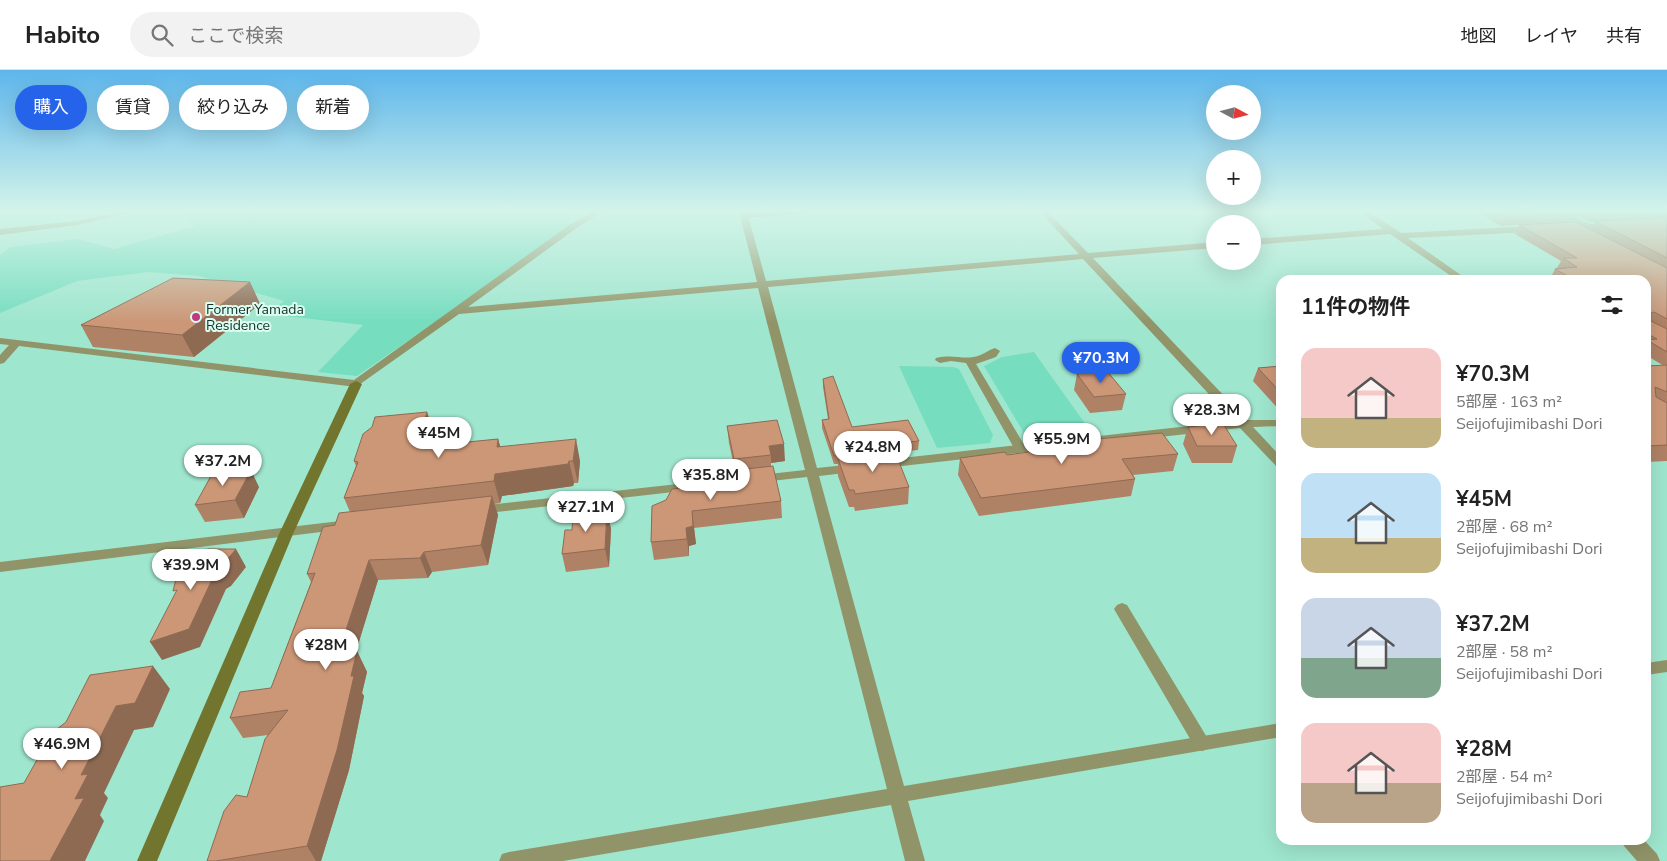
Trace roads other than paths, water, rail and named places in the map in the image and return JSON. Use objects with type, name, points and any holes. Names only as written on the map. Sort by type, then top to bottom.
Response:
[{"type":"street","points":[[147,861],[286,534],[356,384],[543,249]]},
{"type":"street","points":[[752,249],[915,861]]},
{"type":"street","points":[[1079,249],[1276,459]]},
{"type":"street","points":[[459,311],[1164,249]]},
{"type":"street","points":[[1418,249],[1456,275]]},
{"type":"street","points":[[0,341],[356,384]]},
{"type":"street","points":[[0,361],[17,343]]},
{"type":"street","points":[[940,360],[952,358],[972,361],[992,355],[995,352]]},
{"type":"street","points":[[972,361],[971,364],[1020,448]]},
{"type":"street","points":[[469,511],[1020,448],[1244,424],[1276,423]]},
{"type":"street","points":[[0,567],[351,525]]},
{"type":"street","points":[[1122,609],[1202,744]]},
{"type":"street","points":[[1651,668],[1667,666]]},
{"type":"street","points":[[509,861],[1276,731]]},
{"type":"street","points":[[1636,845],[1650,861]]},
{"type":"place","name":"Former Yamada Residence","points":[[196,317]]}]
